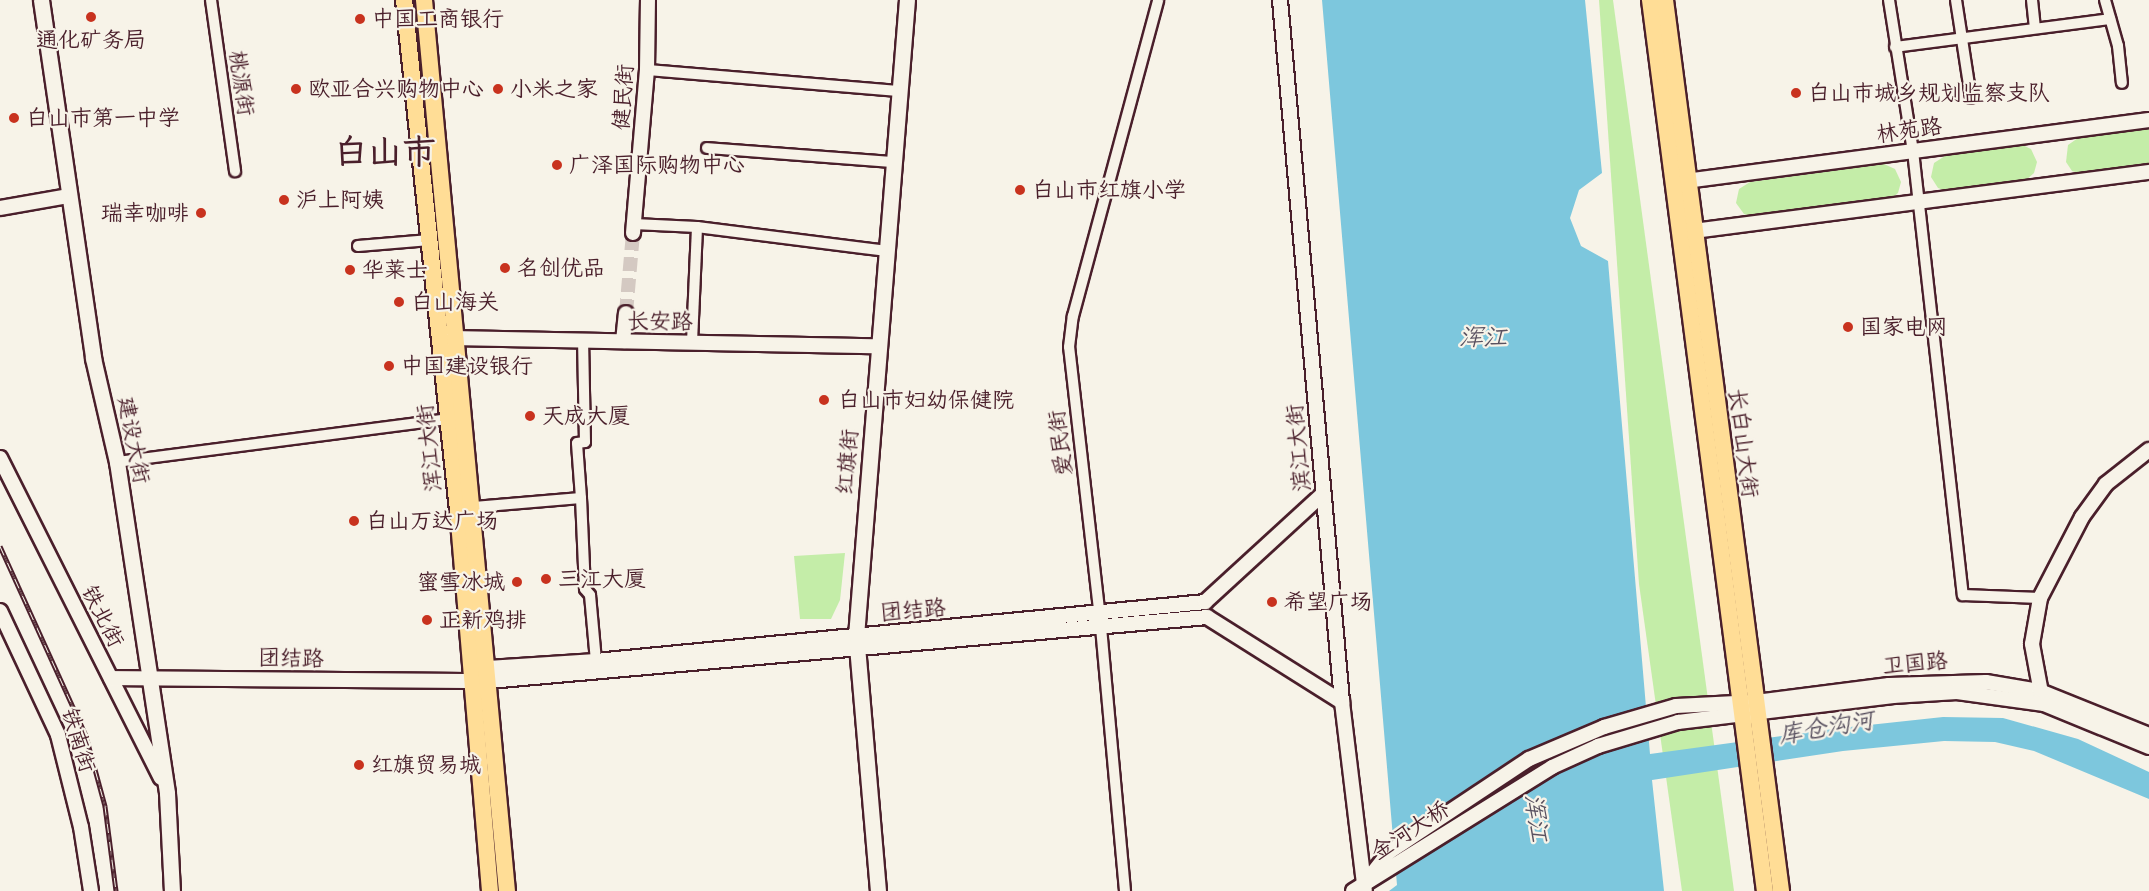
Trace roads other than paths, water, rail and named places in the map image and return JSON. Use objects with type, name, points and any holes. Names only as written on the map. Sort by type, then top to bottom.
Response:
[{"type":"main road","name":"建设大街","points":[[41,0],[93,358],[117,462],[167,793],[172,891]]},
{"type":"main road","name":"浑江大街","points":[[404,0],[430,240],[449,338],[474,507],[507,891]]},
{"type":"main road","name":"浑江大街","points":[[424,0],[449,338],[448,419],[458,510],[470,681],[490,891]]},
{"type":"main road","name":"红旗街","points":[[878,891],[856,642],[907,0]]},
{"type":"main road","name":"长白山大街","points":[[1650,0],[1682,182]]},
{"type":"main road","name":"长白山大街","points":[[1665,0],[1682,182],[1753,738],[1781,891]]},
{"type":"main road","name":"长白山大街","points":[[1757,765],[1765,891]]},
{"type":"street","name":"桃源街","points":[[211,0],[235,171]]},
{"type":"street","name":"健民街","points":[[633,228],[647,70],[648,0]]},
{"type":"street","name":"爱民街","points":[[1125,891],[1101,620],[1069,347],[1076,305],[1158,0]]},
{"type":"street","name":"滨江大街","points":[[1280,0],[1323,494],[1361,888]]},
{"type":"street","points":[[1889,0],[1913,151],[1963,595],[2040,598]]},
{"type":"street","points":[[1956,0],[1971,98]]},
{"type":"street","points":[[2032,0],[2035,28]]},
{"type":"street","points":[[2105,0],[2122,83]]},
{"type":"street","points":[[1896,47],[2110,19]]},
{"type":"street","points":[[647,70],[899,91]]},
{"type":"street","name":"林苑路","points":[[1682,182],[2149,120]]},
{"type":"street","points":[[707,148],[893,162]]},
{"type":"street","points":[[1688,232],[2149,171]]},
{"type":"street","points":[[0,208],[68,196]]},
{"type":"street","points":[[692,342],[697,227]]},
{"type":"street","points":[[633,228],[697,227],[887,251]]},
{"type":"street","points":[[357,246],[430,240]]},
{"type":"street","points":[[623,341],[626,313]]},
{"type":"street","name":"长安路","points":[[449,338],[879,346]]},
{"type":"street","points":[[583,341],[585,442],[577,443],[585,589],[590,595],[596,661]]},
{"type":"street","points":[[117,462],[448,419]]},
{"type":"street","points":[[2042,698],[2032,644],[2040,598],[2082,517],[2106,484],[2149,450]]},
{"type":"street","name":"铁北街","points":[[0,458],[111,678],[148,746],[167,793]]},
{"type":"street","points":[[1323,494],[1205,602],[1207,617],[1342,702]]},
{"type":"street","points":[[474,507],[581,498]]},
{"type":"street","name":"团结路","points":[[1101,620],[1205,602]]},
{"type":"street","name":"铁南街","points":[[0,611],[58,735],[81,827],[91,891]]},
{"type":"street","name":"团结路","points":[[489,674],[1101,620],[1207,617]]},
{"type":"street","name":"团结路","points":[[111,678],[470,681],[489,674],[596,661],[856,642]]},
{"type":"street","name":"卫国路","points":[[1676,706],[1749,707],[1938,692],[2042,698],[2149,735]]},
{"type":"street","name":"卫国路","points":[[2042,698],[2149,747]]},
{"type":"street","name":"金河大桥","points":[[1361,888],[1389,852],[1529,759],[1604,727],[1676,706]]},
{"type":"street","name":"卫国路","points":[[1678,722],[1749,707]]},
{"type":"street","name":"金河大桥","points":[[1361,888],[1552,767],[1598,746],[1678,722]]},
{"type":"water","name":"浑江","points":[[1322,0],[1585,0],[1602,173],[1579,190],[1570,218],[1581,246],[1608,261],[1650,754],[1841,728],[1943,717],[2003,718],[2078,739],[2149,772],[2149,799],[2034,751],[1995,742],[1944,741],[1843,751],[1652,780],[1664,891],[1389,891],[1397,885]]},
{"type":"tunnel","points":[[626,313],[633,233]]},
{"type":"railway","points":[[0,546],[86,736],[105,806],[116,891]]},
{"type":"place","name":"通化矿务局","points":[[91,17]]},
{"type":"place","name":"中国工商银行","points":[[360,19]]},
{"type":"place","name":"欧亚合兴购物中心","points":[[296,89]]},
{"type":"place","name":"小米之家","points":[[498,89]]},
{"type":"place","name":"白山市城乡规划监察支队","points":[[1796,93]]},
{"type":"place","name":"白山市第一中学","points":[[14,118]]},
{"type":"place","name":"广泽国际购物中心","points":[[557,165]]},
{"type":"place","name":"白山市红旗小学","points":[[1020,190]]},
{"type":"place","name":"沪上阿姨","points":[[284,200]]},
{"type":"place","name":"瑞幸咖啡","points":[[201,213]]},
{"type":"place","name":"名创优品","points":[[505,268]]},
{"type":"place","name":"华莱士","points":[[350,270]]},
{"type":"place","name":"白山海关","points":[[399,302]]},
{"type":"place","name":"国家电网","points":[[1848,327]]},
{"type":"place","name":"中国建设银行","points":[[389,366]]},
{"type":"place","name":"白山市妇幼保健院","points":[[824,400]]},
{"type":"place","name":"天成大厦","points":[[530,416]]},
{"type":"place","name":"白山万达广场","points":[[354,521]]},
{"type":"place","name":"三江大厦","points":[[546,579]]},
{"type":"place","name":"蜜雪冰城","points":[[517,582]]},
{"type":"place","name":"希望广场","points":[[1272,602]]},
{"type":"place","name":"正新鸡排","points":[[427,620]]},
{"type":"place","name":"红旗贸易城","points":[[359,765]]},
{"type":"district","name":"白山市","points":[[385,152]]},
{"type":"water label","name":"库仓沟河","points":[[1826,728]]}]
